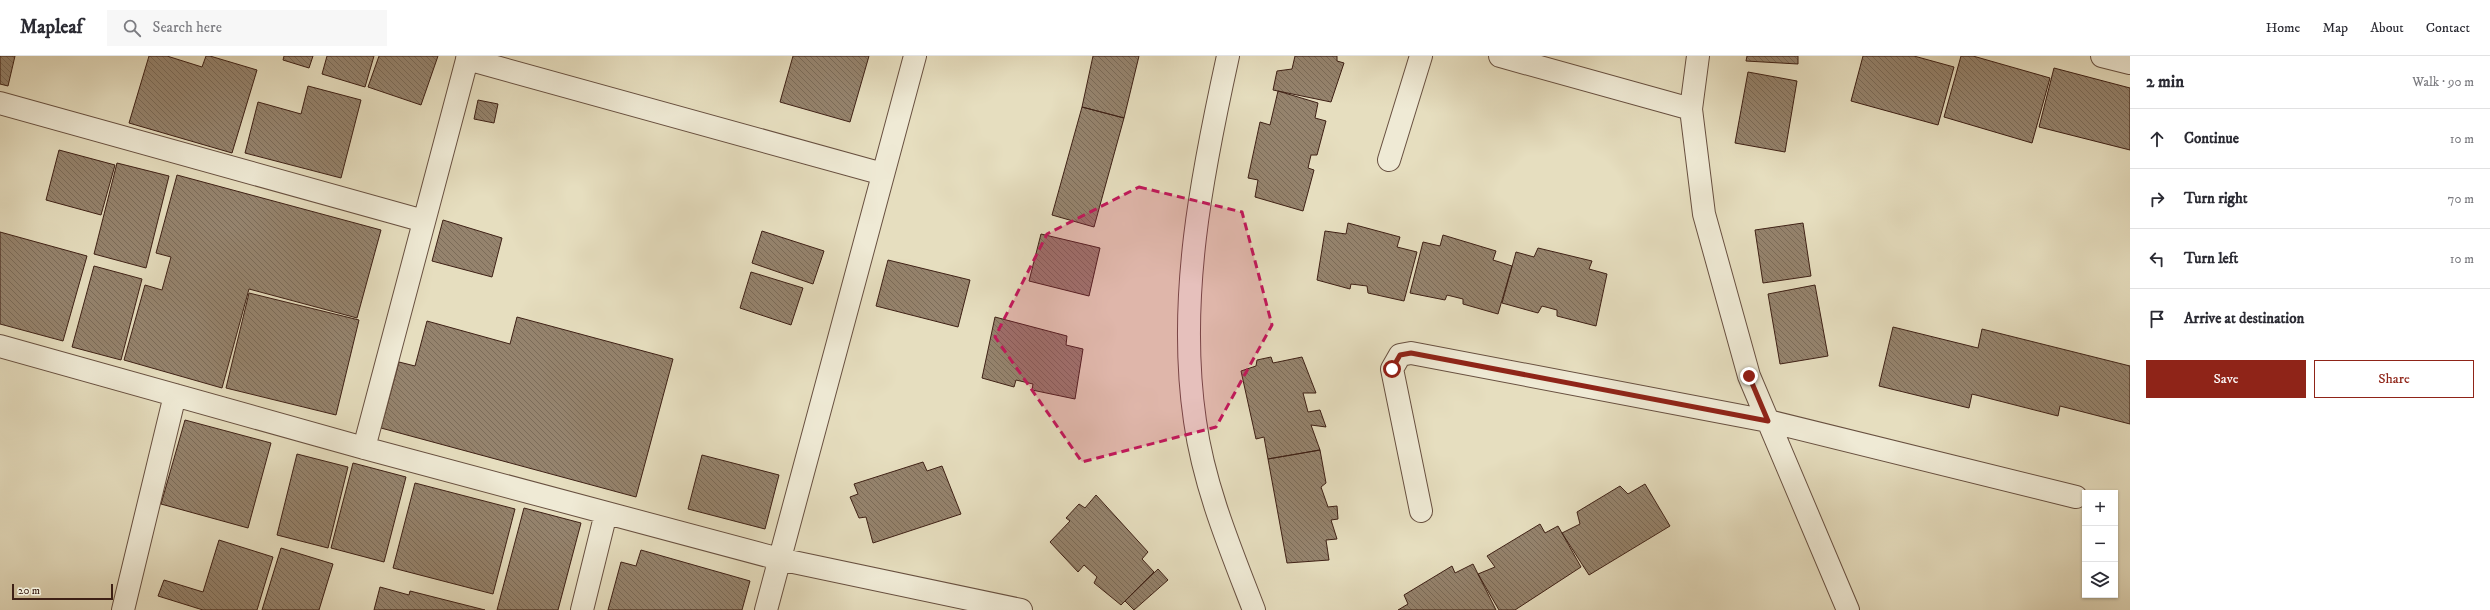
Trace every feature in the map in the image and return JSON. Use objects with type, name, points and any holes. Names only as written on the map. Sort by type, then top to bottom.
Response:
[{"type":"street","points":[[766,610],[915,56]]},
{"type":"street","points":[[1228,56],[1206,159],[1194,252],[1188,333],[1195,421],[1198,436],[1218,517],[1254,610]]},
{"type":"street","points":[[1389,160],[1420,56]]},
{"type":"street","points":[[1500,56],[1691,109]]},
{"type":"street","points":[[1698,56],[1691,109],[1704,214],[1749,376],[1848,610]]},
{"type":"street","points":[[2102,56],[2130,63]]},
{"type":"street","points":[[364,448],[468,58],[883,174]]},
{"type":"street","points":[[0,102],[424,221]]},
{"type":"street","points":[[0,346],[364,448],[779,559],[1021,610]]},
{"type":"street","points":[[1421,511],[1392,369],[1400,355],[1411,353],[1768,421],[2076,497]]},
{"type":"street","points":[[123,610],[175,396]]},
{"type":"street","points":[[582,610],[606,513]]},
{"type":"highlighted area","points":[[1139,187],[1242,212],[1272,325],[1216,427],[1082,462],[995,337],[1047,234]]},
{"type":"building","points":[[0,56],[15,56],[8,86],[0,84]]},
{"type":"building","points":[[149,56],[167,56],[202,67],[206,56],[210,56],[257,70],[232,153],[129,123]]},
{"type":"building","points":[[284,56],[313,56],[309,68],[283,60]]},
{"type":"building","points":[[327,56],[374,56],[365,87],[322,74]]},
{"type":"building","points":[[379,56],[438,56],[421,105],[368,87]]},
{"type":"building","points":[[793,56],[869,56],[850,122],[780,102]]},
{"type":"building","points":[[1093,56],[1139,56],[1124,118],[1082,107]]},
{"type":"building","points":[[1295,56],[1337,56],[1337,61],[1344,63],[1331,102],[1273,90],[1277,71],[1292,69]]},
{"type":"building","points":[[1747,56],[1798,56],[1798,64],[1746,61]]},
{"type":"building","points":[[1863,56],[1914,56],[1954,67],[1938,125],[1851,101]]},
{"type":"building","points":[[1961,56],[1973,56],[2050,78],[2032,143],[1944,117]]},
{"type":"building","points":[[2054,68],[2130,88],[2130,150],[2039,127]]},
{"type":"building","points":[[1748,72],[1797,81],[1785,152],[1735,143]]},
{"type":"building","points":[[308,86],[361,100],[341,178],[245,153],[258,102],[301,114]]},
{"type":"building","points":[[1278,91],[1318,103],[1315,118],[1326,121],[1317,155],[1311,155],[1308,168],[1314,170],[1303,211],[1255,197],[1258,180],[1248,178],[1260,122],[1270,125]]},
{"type":"building","points":[[478,100],[498,104],[494,123],[474,119]]},
{"type":"building","points":[[1082,107],[1124,118],[1094,227],[1052,215]]},
{"type":"building","points":[[59,150],[115,165],[101,215],[46,200]]},
{"type":"building","points":[[117,163],[169,176],[146,268],[94,254]]},
{"type":"building","points":[[177,175],[381,230],[357,318],[249,289],[222,388],[124,360],[145,285],[162,290],[171,257],[156,253]]},
{"type":"building","points":[[443,220],[502,238],[492,277],[432,261]]},
{"type":"building","points":[[1348,223],[1400,237],[1397,247],[1417,252],[1404,301],[1368,293],[1367,286],[1351,284],[1350,289],[1317,280],[1325,231],[1346,234]]},
{"type":"building","points":[[1803,223],[1811,276],[1763,283],[1755,230]]},
{"type":"building","points":[[762,231],[824,251],[813,284],[752,263]]},
{"type":"building","points":[[0,232],[87,256],[63,341],[0,324]]},
{"type":"building","points":[[1041,234],[1100,248],[1089,296],[1029,281]]},
{"type":"building","points":[[1443,235],[1496,251],[1493,260],[1512,266],[1498,314],[1463,304],[1463,299],[1447,295],[1445,300],[1410,293],[1423,242],[1440,246]]},
{"type":"building","points":[[1538,248],[1592,261],[1589,269],[1607,274],[1596,326],[1557,316],[1557,310],[1542,306],[1538,313],[1502,303],[1516,252],[1534,257]]},
{"type":"building","points":[[888,260],[970,280],[958,327],[876,306]]},
{"type":"building","points":[[94,266],[142,279],[121,360],[72,347]]},
{"type":"building","points":[[751,272],[803,288],[791,325],[740,308]]},
{"type":"building","points":[[1815,285],[1828,356],[1780,364],[1768,294]]},
{"type":"building","points":[[249,293],[359,320],[336,415],[226,388]]},
{"type":"building","points":[[517,317],[673,359],[636,497],[381,428],[399,362],[415,366],[427,321],[510,344]]},
{"type":"building","points":[[995,317],[1067,336],[1066,345],[1083,349],[1075,399],[1032,390],[1033,384],[1016,380],[1014,387],[982,378]]},
{"type":"building","points":[[1893,327],[1978,348],[1982,329],[2130,366],[2130,424],[2060,406],[2058,416],[1972,394],[1969,408],[1879,386]]},
{"type":"building","points":[[1271,357],[1273,363],[1302,357],[1316,393],[1303,393],[1308,412],[1320,410],[1326,427],[1311,425],[1320,450],[1268,459],[1264,437],[1256,439],[1241,371],[1256,366],[1257,360]]},
{"type":"building","points":[[185,420],[271,443],[248,528],[161,504]]},
{"type":"building","points":[[1320,450],[1326,483],[1321,487],[1328,507],[1337,506],[1338,519],[1331,520],[1337,539],[1326,540],[1329,560],[1287,563],[1268,459]]},
{"type":"building","points":[[297,454],[348,467],[328,548],[277,535]]},
{"type":"building","points":[[702,455],[779,475],[765,529],[688,509]]},
{"type":"building","points":[[923,462],[927,471],[942,466],[961,514],[873,543],[866,517],[859,518],[850,497],[858,494],[854,484]]},
{"type":"building","points":[[353,463],[406,477],[384,562],[331,548]]},
{"type":"building","points":[[415,483],[515,509],[493,594],[393,568]]},
{"type":"building","points":[[1645,484],[1670,526],[1589,575],[1562,533],[1580,524],[1577,512],[1620,486],[1628,494]]},
{"type":"building","points":[[1096,495],[1148,552],[1142,559],[1154,572],[1121,605],[1094,583],[1097,577],[1084,565],[1078,572],[1050,542],[1070,521],[1066,518],[1079,504],[1085,508]]},
{"type":"building","points":[[524,508],[581,523],[558,610],[497,610]]},
{"type":"building","points":[[1540,524],[1545,533],[1558,526],[1581,567],[1515,610],[1499,610],[1478,574],[1495,567],[1487,556]]},
{"type":"building","points":[[219,540],[273,557],[257,610],[203,610],[158,596],[164,580],[203,592]]},
{"type":"building","points":[[281,548],[333,564],[319,610],[262,610]]},
{"type":"building","points":[[641,550],[750,581],[742,610],[608,610],[621,562],[636,566]]},
{"type":"building","points":[[1473,564],[1496,610],[1398,610],[1408,604],[1404,595],[1452,566],[1455,573]]},
{"type":"building","points":[[1158,569],[1168,580],[1134,610],[1125,601]]},
{"type":"building","points":[[380,587],[409,595],[410,591],[485,610],[374,610]]},
{"type":"route","points":[[1392,369],[1400,355],[1411,353],[1768,421],[1749,376]]}]
